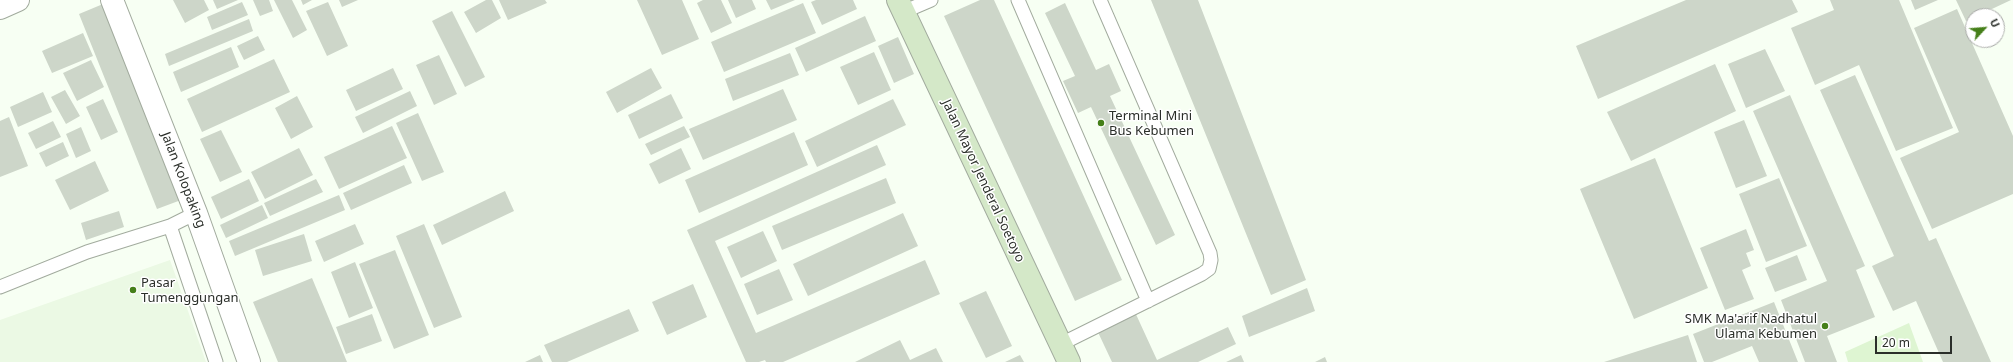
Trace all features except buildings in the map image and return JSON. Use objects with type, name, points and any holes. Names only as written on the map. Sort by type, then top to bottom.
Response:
[{"type":"main road","name":"Jalan Mayor Jenderal Soetoyo","points":[[900,6],[1065,353]]},
{"type":"street","points":[[0,8],[18,0]]},
{"type":"street","name":"Jalan Kolopaking","points":[[112,0],[196,213],[249,362]]},
{"type":"lane","points":[[900,6],[931,0]]},
{"type":"lane","points":[[1018,0],[1148,301]]},
{"type":"lane","points":[[1065,353],[1148,301],[1202,274],[1209,269],[1211,260],[1210,253],[1100,0]]},
{"type":"lane","points":[[0,286],[87,252],[170,226],[196,213]]},
{"type":"lane","points":[[170,226],[216,362]]},
{"type":"shaded area","name":"Pasar Tumenggungan","points":[[170,260],[206,362],[0,362],[0,320]]},
{"type":"green space","points":[[1909,323],[1923,362],[1848,362],[1845,352]]},
{"type":"place","name":"Terminal Mini Bus Kebumen","points":[[1101,123]]},
{"type":"place","name":"Pasar Tumenggungan","points":[[133,290]]},
{"type":"place","name":"SMK Ma'arif Nadhatul Ulama Kebumen","points":[[1825,326]]}]
